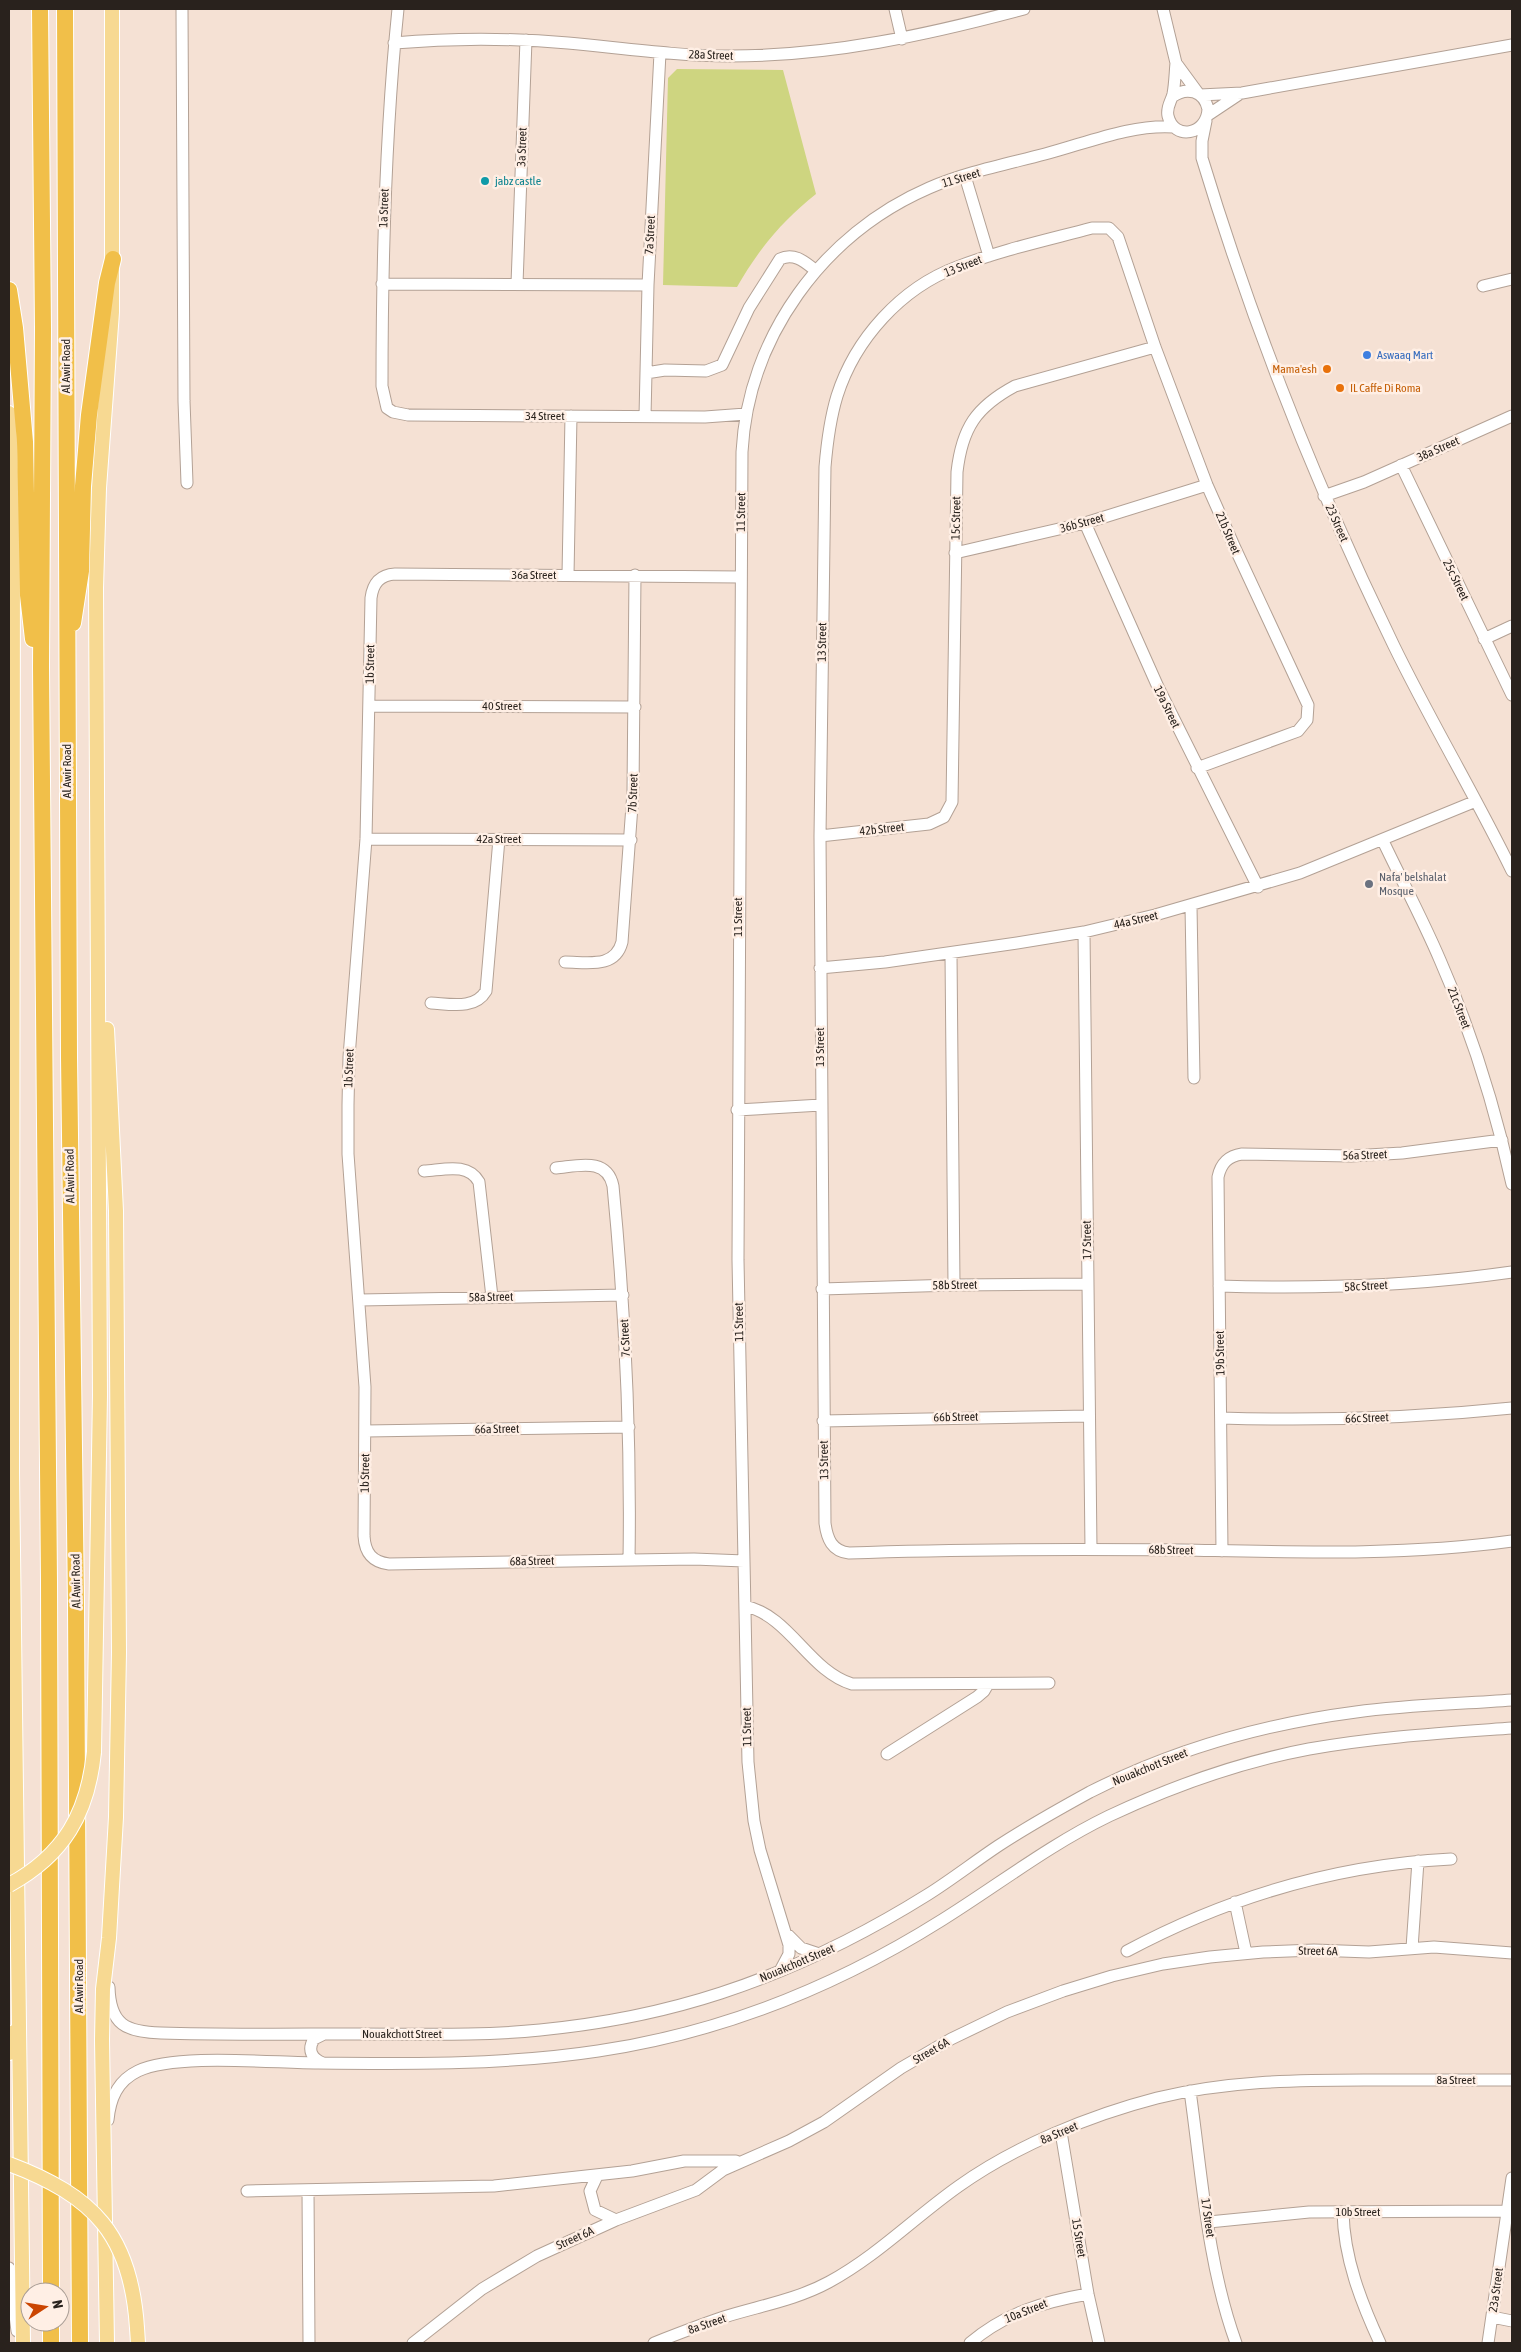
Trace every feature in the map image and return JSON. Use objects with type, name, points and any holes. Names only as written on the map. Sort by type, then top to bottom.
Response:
[{"type":"highway","name":"Al Awir Road","points":[[40,9],[43,329],[41,667],[49,1581],[51,2282]]},
{"type":"highway","name":"Al Awir Road","points":[[65,9],[66,647],[77,1723],[80,2343]]},
{"type":"highway","points":[[66,647],[80,590],[86,448],[107,283],[113,259]]},
{"type":"highway","points":[[9,290],[15,328],[25,442],[30,617],[32,639],[41,667]]},
{"type":"main road","points":[[9,1885],[29,1874],[50,1855],[69,1833],[83,1808],[91,1780],[94,1752],[100,1482],[99,916],[96,704],[97,539],[111,338],[113,259],[112,9]]},
{"type":"main road","points":[[9,413],[13,530],[12,1182],[22,2343]]},
{"type":"main road","points":[[99,916],[106,997],[116,1211],[119,1652],[116,1817],[109,1938],[103,1989],[102,2040],[106,2172],[107,2343]]},
{"type":"main road","points":[[9,2053],[14,2034],[18,1986]]},
{"type":"main road","points":[[9,2164],[57,2184],[75,2196],[105,2226],[126,2263],[136,2304],[138,2343]]},
{"type":"street","points":[[182,9],[184,402],[187,483]]},
{"type":"street","name":"1a Street","points":[[387,408],[382,394],[385,163],[398,9]]},
{"type":"street","points":[[895,9],[902,39]]},
{"type":"street","name":"28a Street","points":[[394,43],[447,39],[526,40],[660,53],[729,56],[798,54],[833,51],[902,39],[1024,9]]},
{"type":"street","points":[[1163,9],[1176,63],[1168,118],[1179,129],[1196,130],[1207,118],[1242,93]]},
{"type":"street","name":"3a Street","points":[[517,284],[526,40]]},
{"type":"street","points":[[1170,102],[1184,91],[1199,94],[1242,93],[1512,45]]},
{"type":"street","name":"7a Street","points":[[645,416],[648,284],[660,53]]},
{"type":"street","points":[[1176,63],[1207,104],[1207,118]]},
{"type":"street","name":"11 Street","points":[[1138,128],[1170,102]]},
{"type":"street","name":"23 Street","points":[[1207,118],[1202,141],[1202,158],[1263,343],[1326,499],[1394,647],[1512,871]]},
{"type":"street","name":"11 Street","points":[[780,1971],[789,1954],[788,1935],[767,1879],[754,1821],[748,1762],[738,1271],[740,574],[742,452],[745,419],[755,379],[769,342],[788,308],[813,273],[840,245],[868,222],[898,203],[929,188],[969,175],[1138,128],[1179,129]]},
{"type":"street","name":"23 Street","points":[[1179,129],[1202,158]]},
{"type":"street","name":"13 Street","points":[[969,175],[978,216],[990,256]]},
{"type":"street","name":"13 Street","points":[[831,1545],[825,1523],[820,968],[825,467],[828,430],[837,395],[851,362],[870,332],[895,306],[924,284],[955,267],[990,256],[1092,228],[1109,228]]},
{"type":"street","name":"21b Street","points":[[1109,228],[1118,237],[1155,347],[1207,485],[1254,591],[1306,698],[1309,713],[1304,726],[1292,735],[1197,768]]},
{"type":"street","points":[[646,369],[706,371],[722,365],[749,308],[776,263],[785,256],[792,257],[801,260],[813,273]]},
{"type":"street","points":[[1483,286],[1512,279]]},
{"type":"street","points":[[382,284],[648,284]]},
{"type":"street","name":"15c Street","points":[[944,817],[949,810],[953,794],[955,553],[959,453],[972,421],[982,408],[997,395],[1014,386],[1155,347]]},
{"type":"street","name":"34 Street","points":[[387,408],[393,412],[408,415],[645,416],[745,419]]},
{"type":"street","points":[[568,575],[571,416]]},
{"type":"street","name":"38a Street","points":[[1326,499],[1512,416]]},
{"type":"street","name":"25c Street","points":[[1401,465],[1484,640],[1512,694]]},
{"type":"street","name":"36b Street","points":[[955,553],[1085,523],[1207,485]]},
{"type":"street","name":"19a Street","points":[[1085,523],[1158,687],[1258,887]]},
{"type":"street","points":[[9,568],[13,530]]},
{"type":"street","name":"36a Street","points":[[378,579],[395,574],[692,576],[740,574]]},
{"type":"street","name":"7b Street","points":[[565,962],[604,962],[611,960],[620,949],[631,840],[635,707],[635,575]]},
{"type":"street","name":"1b Street","points":[[371,1558],[367,1551],[364,1536],[366,1431],[360,1300],[349,1170],[348,1105],[349,1057],[366,839],[371,598],[378,579]]},
{"type":"street","points":[[1484,640],[1512,626]]},
{"type":"street","name":"40 Street","points":[[370,706],[635,707]]},
{"type":"street","name":"44a Street","points":[[820,968],[951,954],[1084,932],[1191,906],[1300,873],[1383,841],[1438,817],[1474,798]]},
{"type":"street","points":[[9,814],[14,839]]},
{"type":"street","name":"42b Street","points":[[820,836],[921,825],[944,817]]},
{"type":"street","name":"42a Street","points":[[366,839],[631,840]]},
{"type":"street","points":[[431,1003],[471,1004],[477,1002],[486,991],[499,839]]},
{"type":"street","name":"21c Street","points":[[1383,841],[1440,960],[1459,1005],[1490,1096],[1512,1184]]},
{"type":"street","points":[[1191,906],[1194,1078]]},
{"type":"street","name":"17 Street","points":[[1084,932],[1091,1549]]},
{"type":"street","points":[[951,954],[954,1285]]},
{"type":"street","points":[[738,1106],[821,1105]]},
{"type":"street","name":"56a Street","points":[[1228,1158],[1242,1154],[1300,1156],[1402,1154],[1502,1140]]},
{"type":"street","name":"19b Street","points":[[1222,1551],[1218,1177],[1219,1170],[1228,1158]]},
{"type":"street","name":"7c Street","points":[[556,1168],[596,1165],[603,1168],[612,1179],[622,1295],[629,1427],[629,1560]]},
{"type":"street","points":[[424,1171],[464,1169],[471,1172],[479,1182],[492,1298]]},
{"type":"street","name":"58c Street","points":[[1219,1286],[1351,1287],[1413,1284],[1512,1272]]},
{"type":"street","name":"58b Street","points":[[822,1289],[954,1285],[1088,1284]]},
{"type":"street","name":"58a Street","points":[[360,1300],[622,1295]]},
{"type":"street","name":"66c Street","points":[[1221,1418],[1347,1420],[1512,1408]]},
{"type":"street","name":"66b Street","points":[[824,1421],[956,1417],[1089,1416]]},
{"type":"street","name":"66a Street","points":[[366,1431],[629,1427]]},
{"type":"street","name":"68b Street","points":[[831,1545],[842,1552],[1091,1549],[1368,1553],[1441,1549],[1512,1541]]},
{"type":"street","name":"68a Street","points":[[371,1558],[389,1564],[744,1557]]},
{"type":"street","points":[[9,1603],[14,1580]]},
{"type":"street","points":[[745,1606],[767,1615],[830,1672],[844,1681],[861,1685],[1049,1683]]},
{"type":"street","points":[[887,1754],[977,1697],[984,1692],[988,1684]]},
{"type":"street","name":"Nouakchott Street","points":[[109,1938],[110,2008],[124,2025],[134,2030],[173,2034],[474,2034],[537,2031],[599,2023],[661,2010],[712,1996],[780,1971],[819,1954],[914,1903],[996,1847],[1060,1809],[1143,1768],[1195,1748],[1294,1722],[1359,1711],[1512,1700]]},
{"type":"street","points":[[106,2172],[109,2109],[112,2096],[122,2082],[135,2072],[150,2067],[193,2061],[323,2063],[538,2058],[624,2046],[717,2024],[774,2004],[868,1962],[942,1920],[1057,1844],[1128,1807],[1203,1777],[1254,1762],[1350,1742],[1512,1728]]},
{"type":"street","points":[[1127,1951],[1180,1924],[1235,1902],[1337,1873],[1418,1861],[1451,1859]]},
{"type":"street","points":[[1412,1948],[1418,1861]]},
{"type":"street","points":[[1235,1902],[1246,1953]]},
{"type":"street","points":[[788,1935],[801,1948],[819,1954]]},
{"type":"street","name":"Street 6A","points":[[413,2343],[482,2289],[526,2262],[616,2220],[692,2192],[705,2185],[718,2173],[789,2141],[824,2122],[901,2068],[951,2039],[1034,2001],[1088,1983],[1138,1970],[1187,1960],[1246,1953],[1297,1950],[1380,1952],[1412,1948],[1445,1948],[1512,1953]]},
{"type":"street","points":[[323,2063],[317,2061],[310,2050],[314,2039],[326,2034]]},
{"type":"street","name":"8a Street","points":[[654,2343],[723,2318],[798,2296],[826,2284],[878,2250],[961,2184],[1027,2147],[1124,2108],[1190,2091],[1250,2082],[1304,2080],[1512,2080]]},
{"type":"street","name":"17 Street","points":[[1190,2091],[1222,2296],[1236,2343]]},
{"type":"street","name":"15 Street","points":[[1061,2132],[1088,2294],[1099,2343]]},
{"type":"street","points":[[247,2190],[445,2189],[596,2176],[684,2161],[723,2163],[752,2157]]},
{"type":"street","points":[[700,2161],[706,2174],[705,2185]]},
{"type":"street","points":[[559,2245],[568,2237],[587,2227],[593,2220],[596,2210],[590,2191],[596,2176]]},
{"type":"street","name":"23a Street","points":[[1488,2343],[1512,2178]]},
{"type":"street","points":[[539,2182],[552,2186],[576,2184],[590,2191]]},
{"type":"street","points":[[308,2190],[309,2343]]},
{"type":"street","points":[[596,2210],[616,2220]]},
{"type":"street","name":"10b Street","points":[[1209,2222],[1276,2214],[1508,2211]]},
{"type":"street","points":[[1343,2212],[1344,2237],[1359,2294],[1380,2343]]},
{"type":"street","points":[[9,2268],[18,2343]]},
{"type":"street","name":"10a Street","points":[[970,2343],[996,2323],[1015,2313],[1035,2305],[1088,2294]]},
{"type":"street","points":[[1492,2317],[1512,2321]]},
{"type":"green space","points":[[677,69],[783,70],[816,194],[772,236],[737,287],[663,285],[668,78]]},
{"type":"place","name":"jabz castle","points":[[485,181]]},
{"type":"place","name":"Aswaaq Mart","points":[[1367,355]]},
{"type":"place","name":"Mama'esh","points":[[1327,369]]},
{"type":"place","name":"IL Caffe Di Roma","points":[[1340,388]]},
{"type":"place","name":"Nafa' belshalat Mosque","points":[[1369,884]]}]
